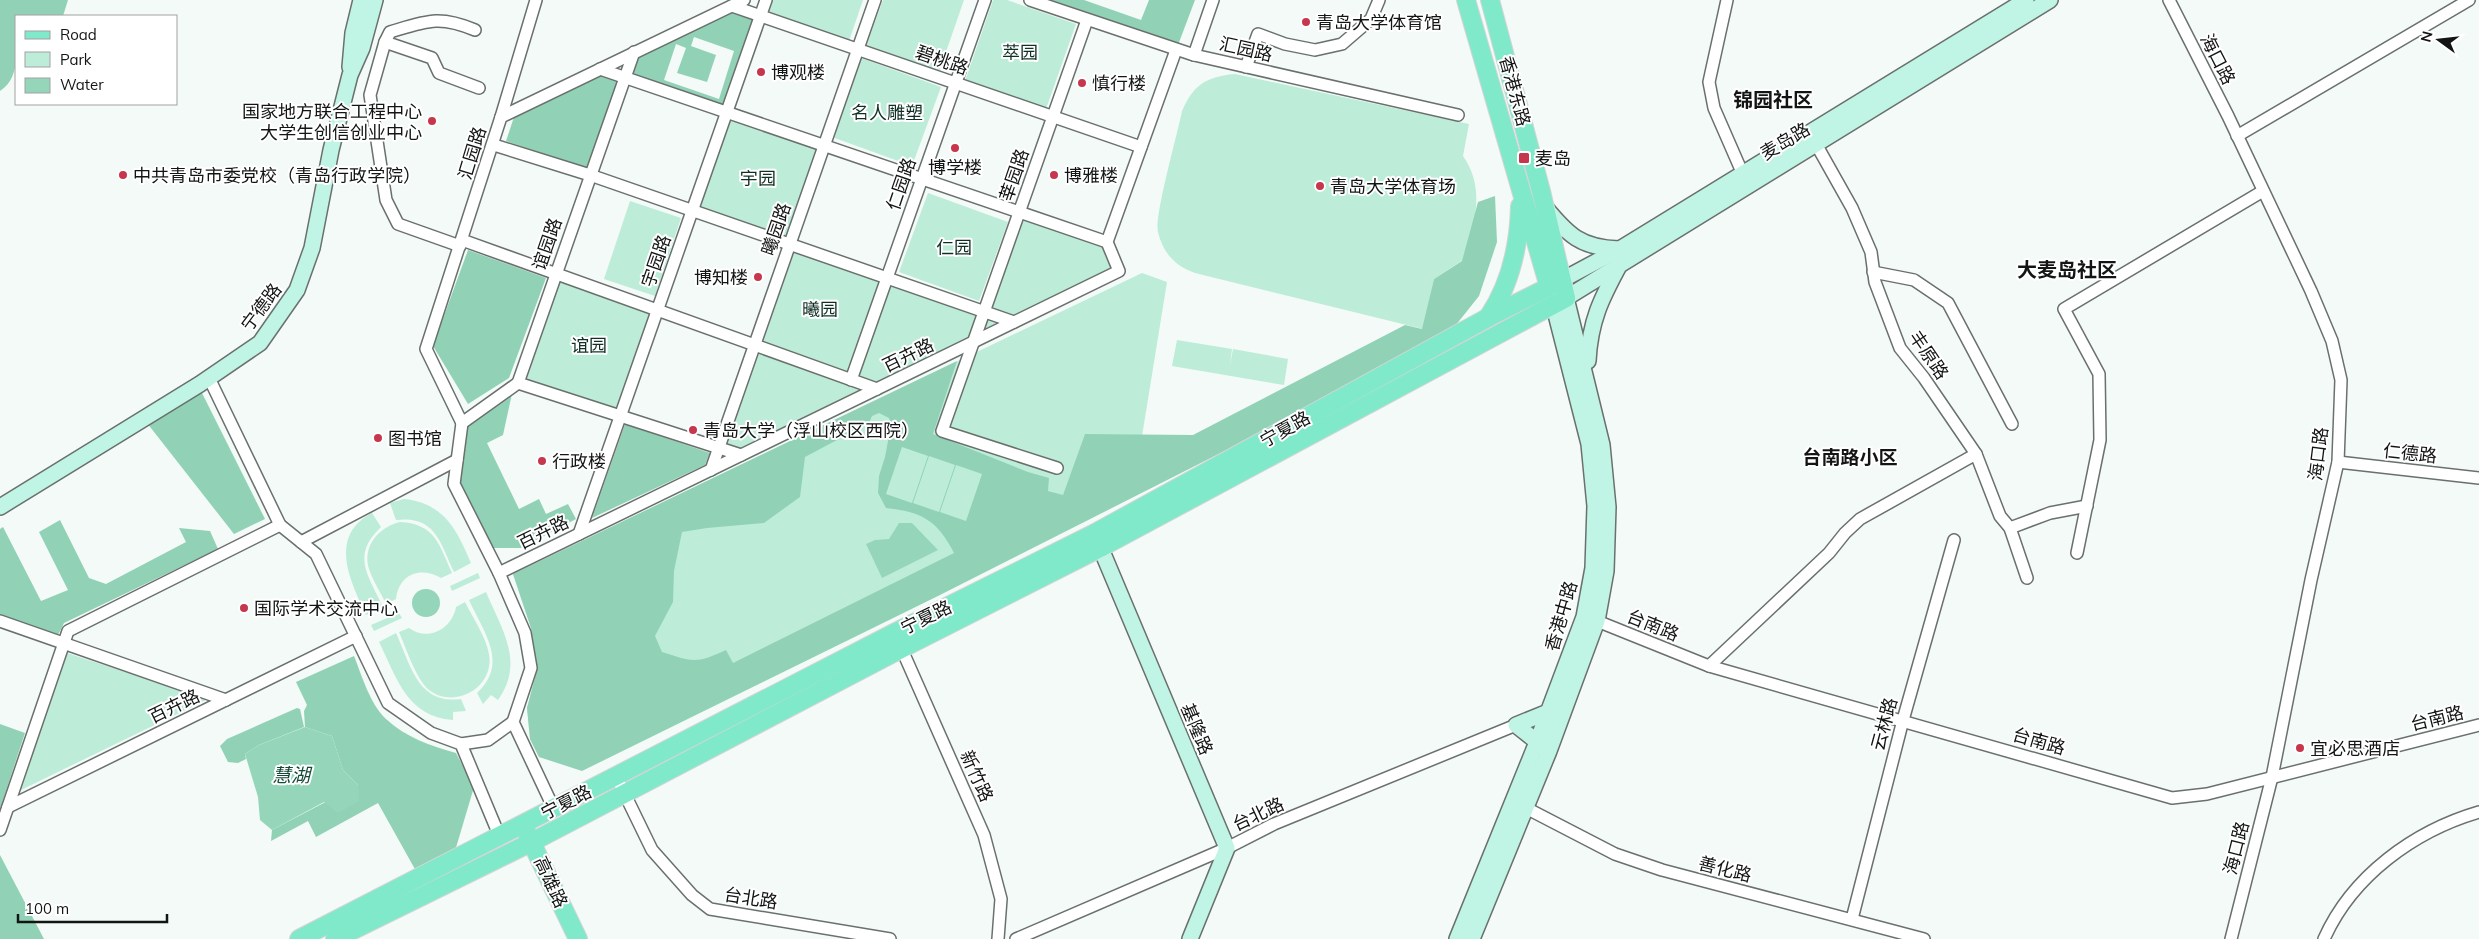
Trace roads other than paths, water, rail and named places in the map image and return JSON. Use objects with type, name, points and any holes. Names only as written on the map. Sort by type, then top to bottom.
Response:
[{"type":"main road","points":[[350,76],[353,33],[361,0]]},
{"type":"main road","name":"宁德路","points":[[0,507],[209,378],[260,343],[297,290],[312,248],[332,150],[350,76],[362,48],[374,0]]},
{"type":"main road","name":"香港东路","points":[[1466,0],[1520,190],[1555,284]]},
{"type":"main road","name":"香港东路","points":[[1490,0],[1544,205],[1559,301]]},
{"type":"main road","name":"麦岛路","points":[[1559,301],[1620,256],[1745,180],[2026,0]]},
{"type":"main road","name":"麦岛路","points":[[1745,180],[1816,144],[2050,0]]},
{"type":"main road","points":[[1488,316],[1501,298],[1511,272],[1520,228],[1520,190]]},
{"type":"main road","points":[[1544,205],[1564,230],[1573,237],[1620,256],[1596,312],[1589,335],[1587,376]]},
{"type":"main road","name":"麦岛路","points":[[1555,284],[1620,256]]},
{"type":"main road","name":"宁夏路","points":[[1098,540],[1488,316],[1555,284]]},
{"type":"main road","name":"宁夏路","points":[[299,939],[616,776],[898,641],[1098,540],[1559,301]]},
{"type":"main road","name":"香港中路","points":[[1457,939],[1543,747],[1565,708],[1597,621],[1606,571],[1608,507],[1602,445],[1587,376],[1559,301]]},
{"type":"main road","name":"香港中路","points":[[1472,939],[1526,808],[1543,747],[1549,711],[1584,617],[1593,568],[1595,506],[1590,444],[1559,301]]},
{"type":"main road","name":"基隆路","points":[[1098,540],[1228,848]]},
{"type":"main road","name":"宁夏路","points":[[335,939],[532,842],[624,794],[898,641]]},
{"type":"main road","points":[[1543,747],[1516,724],[1549,711],[1565,708]]},
{"type":"main road","name":"高雄路","points":[[522,825],[578,939]]},
{"type":"main road","points":[[1190,939],[1228,848]]},
{"type":"street","points":[[501,117],[536,0]]},
{"type":"street","name":"汇园路","points":[[462,423],[426,349],[494,145],[501,117],[744,0]]},
{"type":"street","name":"宇园路","points":[[579,534],[766,0]]},
{"type":"street","name":"曦园路","points":[[711,470],[875,0]]},
{"type":"street","name":"仁园路","points":[[851,380],[985,0]]},
{"type":"street","points":[[1194,55],[1213,0]]},
{"type":"street","points":[[1246,67],[1258,34],[1285,44],[1315,50],[1342,44],[1371,19],[1379,0]]},
{"type":"street","points":[[1727,0],[1710,82],[1714,108],[1745,180]]},
{"type":"street","name":"海口路","points":[[2169,0],[2237,136],[2332,341],[2341,380],[2338,462],[2311,580],[2272,777],[2231,939]]},
{"type":"street","points":[[2237,136],[2469,0]]},
{"type":"street","name":"汇园路","points":[[1036,1],[1194,55],[1458,115]]},
{"type":"street","name":"碧桃路","points":[[732,6],[1141,147]]},
{"type":"street","points":[[475,30],[455,22],[432,20],[390,32],[385,42],[370,95],[386,200],[398,224],[555,272],[877,389]]},
{"type":"street","points":[[1057,468],[942,431],[1087,20]]},
{"type":"street","points":[[385,42],[432,58],[440,74],[479,88]]},
{"type":"street","points":[[600,68],[1107,242],[1176,50]]},
{"type":"street","name":"谊园路","points":[[518,383],[555,272],[634,52]]},
{"type":"street","name":"丰原路","points":[[1816,144],[1852,208],[1871,252],[1874,282],[1900,348],[1924,378],[1976,454],[2000,516],[2010,528],[2027,578]]},
{"type":"street","points":[[494,145],[590,175],[1014,322]]},
{"type":"street","points":[[2077,553],[2100,440],[2099,374],[2064,310],[2263,191]]},
{"type":"street","name":"百卉路","points":[[499,573],[1120,271],[1107,242]]},
{"type":"street","points":[[1873,272],[1914,280],[1948,303],[2012,424]]},
{"type":"street","points":[[209,378],[280,525],[316,554],[388,703],[431,733],[461,744],[488,740],[513,722],[531,668],[525,633],[499,573],[454,484],[462,423],[518,383],[741,456]]},
{"type":"street","points":[[1709,666],[1829,553],[1860,519],[1976,454]]},
{"type":"street","points":[[301,542],[457,460]]},
{"type":"street","name":"仁德路","points":[[2338,462],[2479,478]]},
{"type":"street","points":[[2010,528],[2050,513],[2087,506]]},
{"type":"street","points":[[0,830],[68,631],[280,525]]},
{"type":"street","name":"云林路","points":[[1852,919],[1903,720],[1954,540]]},
{"type":"street","points":[[0,621],[226,700]]},
{"type":"street","name":"台南路","points":[[1597,621],[1709,666],[2172,798],[2207,794],[2479,725]]},
{"type":"street","name":"百卉路","points":[[8,807],[356,636]]},
{"type":"street","name":"新竹路","points":[[898,641],[984,835],[1001,899],[998,939]]},
{"type":"street","points":[[513,722],[554,809]]},
{"type":"street","name":"台北路","points":[[1016,939],[1228,848],[1274,824],[1516,724]]},
{"type":"street","points":[[461,744],[499,835]]},
{"type":"street","name":"台北路","points":[[616,776],[652,850],[692,895],[710,909],[890,939]]},
{"type":"street","name":"善化路","points":[[1526,808],[1615,854],[1662,870],[1924,939]]},
{"type":"street","points":[[2324,939],[2330,925],[2354,890],[2387,860],[2428,832],[2479,812]]},
{"type":"water","points":[[899,523],[912,523],[938,550],[882,578],[866,544],[875,540],[889,539]]},
{"type":"water","points":[[426,589],[436,593],[440,603],[436,613],[426,617],[416,613],[412,603],[416,593]]},
{"type":"water","name":"慧湖","points":[[305,727],[332,736],[343,770],[358,785],[359,801],[338,813],[324,802],[272,830],[260,820],[258,797],[245,754],[259,745]]},
{"type":"place","name":"青岛大学体育馆","points":[[1306,22]]},
{"type":"place","name":"博观楼","points":[[761,72]]},
{"type":"place","name":"慎行楼","points":[[1082,83]]},
{"type":"place","name":"国家地方联合工程中心 大学生创信创业中心","points":[[432,121]]},
{"type":"place","name":"博学楼","points":[[955,148]]},
{"type":"place","name":"麦岛","points":[[1524,158]]},
{"type":"place","name":"中共青岛市委党校（青岛行政学院）","points":[[123,175]]},
{"type":"place","name":"博雅楼","points":[[1054,175]]},
{"type":"place","name":"青岛大学体育场","points":[[1320,186]]},
{"type":"place","name":"博知楼","points":[[758,277]]},
{"type":"place","name":"青岛大学（浮山校区西院）","points":[[693,430]]},
{"type":"place","name":"图书馆","points":[[378,438]]},
{"type":"place","name":"行政楼","points":[[542,461]]},
{"type":"place","name":"国际学术交流中心","points":[[244,608]]},
{"type":"place","name":"宜必思酒店","points":[[2300,748]]},
{"type":"district","name":"锦园社区","points":[[1773,99]]},
{"type":"district","name":"大麦岛社区","points":[[2067,269]]},
{"type":"district","name":"台南路小区","points":[[1850,457]]},
{"type":"park label","name":"萃园","points":[[1020,52]]},
{"type":"park label","name":"名人雕塑","points":[[887,112]]},
{"type":"park label","name":"宇园","points":[[758,178]]},
{"type":"park label","name":"仁园","points":[[954,247]]},
{"type":"park label","name":"曦园","points":[[820,309]]},
{"type":"park label","name":"谊园","points":[[589,345]]}]
